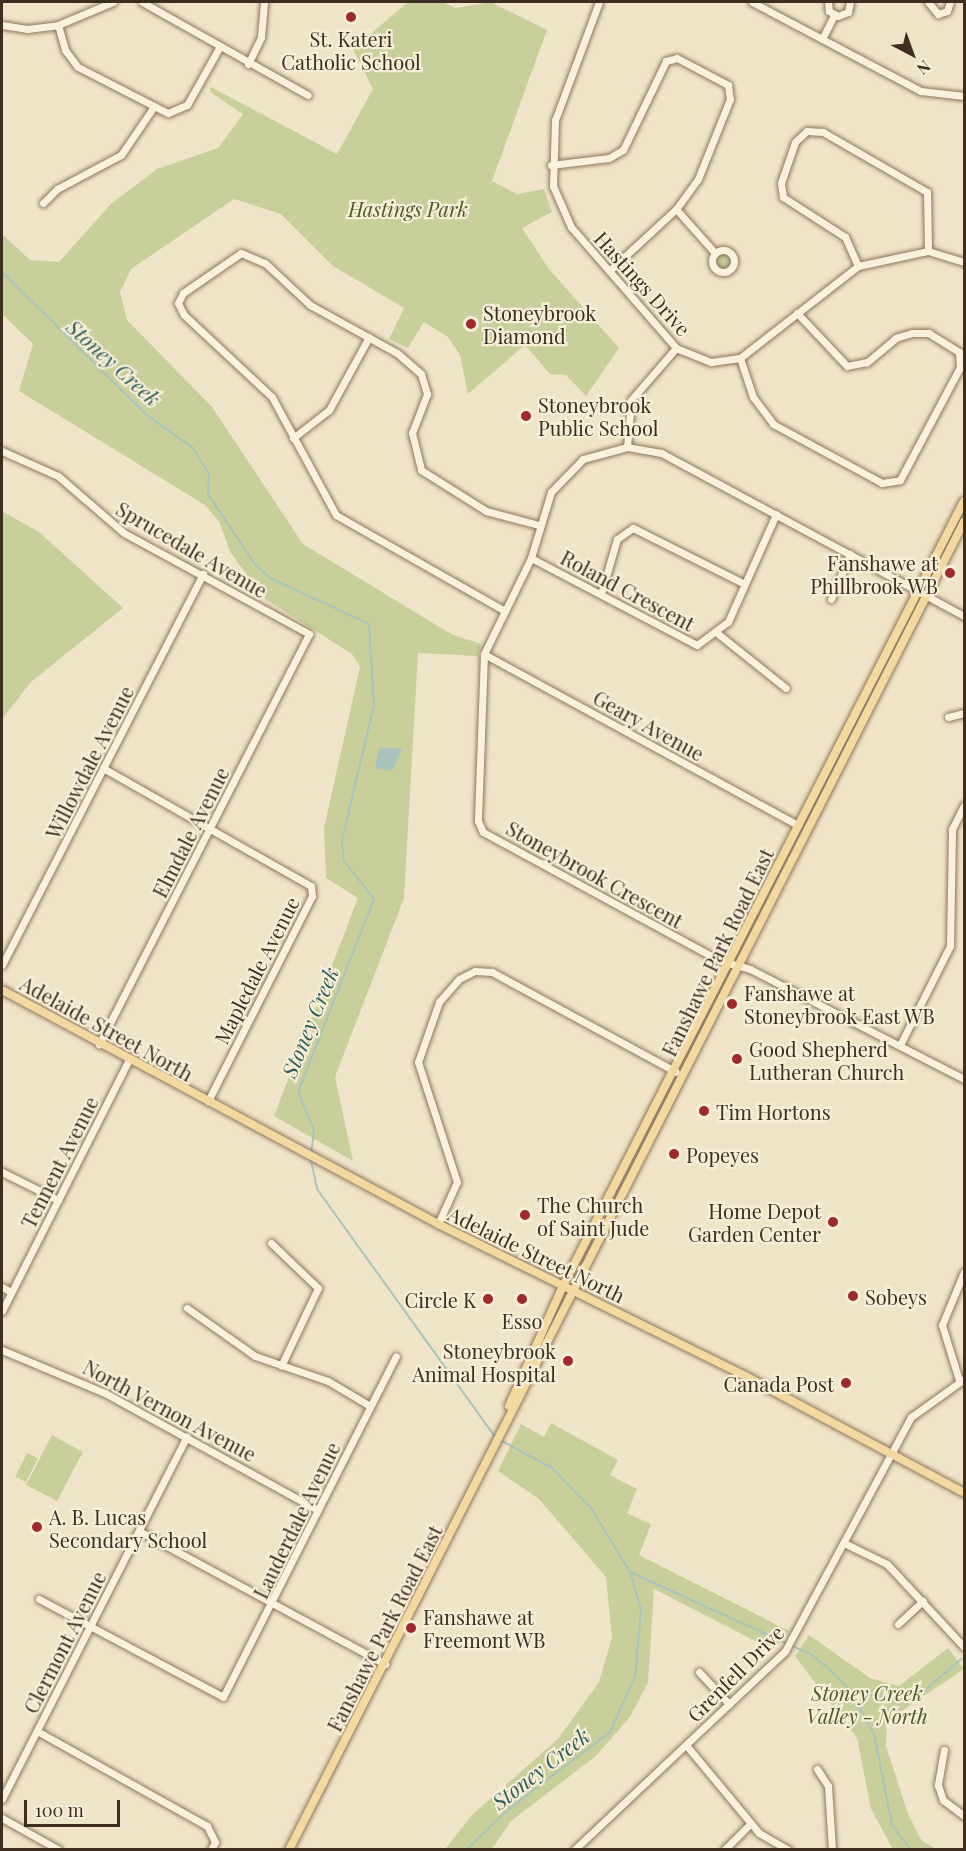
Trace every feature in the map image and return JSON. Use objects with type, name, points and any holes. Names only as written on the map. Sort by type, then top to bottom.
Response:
[{"type":"main road","name":"Fanshawe Park Road East","points":[[290,1850],[488,1457],[563,1286],[676,1072],[798,825],[964,501]]},
{"type":"main road","name":"Fanshawe Park Road East","points":[[505,1421],[741,965],[964,522]]},
{"type":"main road","name":"Adelaide Street North","points":[[2,990],[342,1174],[964,1493]]},
{"type":"street","points":[[2,25],[27,29],[58,25],[113,2]]},
{"type":"street","points":[[142,2],[219,48],[308,95]]},
{"type":"street","points":[[248,64],[261,37],[264,2]]},
{"type":"street","name":"Hastings Drive","points":[[599,2],[555,120],[551,165],[560,209],[609,271],[676,348],[711,363],[740,358],[858,266],[928,251],[964,262]]},
{"type":"street","points":[[752,2],[921,91],[964,96]]},
{"type":"street","points":[[828,2],[834,15]]},
{"type":"street","points":[[834,15],[846,14],[850,2]]},
{"type":"street","points":[[928,2],[938,14],[947,11],[950,2]]},
{"type":"street","points":[[822,39],[834,15]]},
{"type":"street","points":[[58,25],[65,51],[78,67],[153,108],[179,112],[187,105],[219,48]]},
{"type":"street","points":[[551,165],[609,158],[623,150],[659,67],[677,58],[720,77],[730,99],[699,179],[676,209],[609,271]]},
{"type":"street","points":[[43,203],[57,189],[121,155],[153,108]]},
{"type":"street","points":[[858,266],[845,237],[783,197],[781,183],[795,142],[807,131],[823,132],[927,192],[928,251]]},
{"type":"street","points":[[676,209],[715,253]]},
{"type":"street","points":[[505,612],[336,515],[258,378],[184,315],[178,303],[183,293],[242,253],[253,256],[309,305],[369,337],[422,374],[427,394],[412,433],[421,470],[486,511],[539,525]]},
{"type":"street","points":[[740,358],[753,397],[773,424],[882,483],[900,480],[960,367],[959,352],[929,333],[904,334],[867,362],[847,366],[797,313]]},
{"type":"street","points":[[293,438],[329,410],[369,337]]},
{"type":"street","points":[[627,447],[631,400],[676,348]]},
{"type":"street","name":"Stoneybrook Crescent","points":[[964,616],[661,453],[627,447],[584,459],[567,473],[551,492],[539,525],[531,558],[484,654],[478,821],[483,832],[730,963],[741,965],[964,1079]]},
{"type":"street","name":"Sprucedale Avenue","points":[[2,451],[58,476],[110,524],[309,634]]},
{"type":"street","name":"Roland Crescent","points":[[531,558],[601,594],[680,640],[697,645],[717,633],[741,598],[743,583],[776,514]]},
{"type":"street","points":[[601,594],[617,539],[633,528],[743,583]]},
{"type":"street","points":[[831,599],[850,554]]},
{"type":"street","name":"Willowdale Avenue","points":[[2,965],[203,574]]},
{"type":"street","points":[[717,633],[786,688]]},
{"type":"street","name":"Elmdale Avenue","points":[[99,1044],[309,634]]},
{"type":"street","name":"Geary Avenue","points":[[484,654],[798,825]]},
{"type":"street","points":[[948,717],[964,713]]},
{"type":"street","points":[[103,768],[212,826]]},
{"type":"street","points":[[900,1045],[950,946],[952,829],[964,805]]},
{"type":"street","name":"Mapledale Avenue","points":[[208,1101],[312,896],[311,886],[212,826]]},
{"type":"street","points":[[438,1224],[457,1182],[418,1062],[440,1002],[459,979],[475,971],[492,972],[676,1072]]},
{"type":"street","name":"Tennent Avenue","points":[[2,1311],[129,1060]]},
{"type":"street","points":[[2,1172],[58,1200]]},
{"type":"street","points":[[271,1243],[318,1288],[281,1366]]},
{"type":"street","points":[[962,1380],[942,1325],[964,1272]]},
{"type":"street","points":[[2,1287],[12,1292]]},
{"type":"street","points":[[187,1308],[232,1342],[281,1366],[328,1381],[370,1406]]},
{"type":"street","name":"North Vernon Avenue","points":[[2,1350],[72,1377],[187,1436],[318,1510]]},
{"type":"street","name":"Lauderdale Avenue","points":[[91,1628],[223,1697],[273,1605],[396,1356]]},
{"type":"street","name":"Grenfell Drive","points":[[574,1850],[785,1651],[798,1634],[889,1454],[911,1417],[962,1380]]},
{"type":"street","name":"Clermont Avenue","points":[[2,1799],[187,1436]]},
{"type":"street","points":[[139,1532],[385,1665]]},
{"type":"street","points":[[844,1543],[887,1564],[964,1647]]},
{"type":"street","points":[[39,1599],[91,1628]]},
{"type":"street","points":[[898,1624],[922,1601]]},
{"type":"street","points":[[699,1672],[729,1704]]},
{"type":"street","points":[[37,1731],[207,1826],[215,1842],[211,1850]]},
{"type":"street","points":[[686,1745],[750,1823],[789,1850]]},
{"type":"street","points":[[944,1749],[938,1785],[943,1800],[964,1816]]},
{"type":"street","points":[[817,1769],[828,1786],[832,1850]]},
{"type":"street","points":[[2,1818],[59,1850]]},
{"type":"street","points":[[724,1850],[750,1823]]},
{"type":"green space","name":"Hastings Park","points":[[408,2],[441,2],[456,8],[490,2],[547,30],[492,181],[517,194],[544,189],[552,212],[522,228],[549,269],[619,348],[586,396],[566,375],[550,374],[525,345],[468,394],[460,355],[448,337],[424,322],[408,348],[389,339],[404,308],[333,266],[281,214],[234,199],[131,269],[120,292],[127,320],[212,407],[303,544],[451,634],[481,644],[478,656],[418,653],[404,898],[335,1077],[353,1161],[274,1116],[358,898],[326,878],[324,828],[360,667],[352,654],[265,599],[230,552],[220,523],[205,505],[19,391],[33,344],[2,314],[2,234],[30,260],[59,262],[111,204],[157,169],[218,148],[243,114],[210,92],[211,87],[337,154],[373,89],[353,49]]},
{"type":"green space","points":[[723,253],[731,261],[723,269],[715,261]]},
{"type":"green space","points":[[2,511],[39,532],[123,608],[31,682],[2,719]]},
{"type":"green space","points":[[551,1423],[618,1460],[610,1475],[637,1489],[627,1513],[651,1524],[639,1555],[789,1631],[773,1650],[654,1589],[648,1683],[630,1717],[596,1756],[511,1821],[492,1849],[445,1849],[473,1814],[558,1739],[599,1682],[612,1638],[606,1577],[539,1499],[498,1471],[521,1424],[544,1437]]},
{"type":"green space","points":[[52,1435],[83,1452],[57,1501],[26,1485]]},
{"type":"green space","points":[[27,1453],[38,1458],[26,1482],[15,1477]]},
{"type":"green space","name":"Stoney Creek Valley - North","points":[[809,1635],[870,1678],[899,1686],[948,1648],[964,1669],[887,1721],[886,1746],[908,1814],[922,1841],[936,1849],[892,1848],[871,1809],[857,1738],[795,1656]]},
{"type":"water","points":[[380,747],[402,749],[392,771],[375,768]]},
{"type":"waterway","name":"Stoney Creek","points":[[2,272],[148,416],[193,448],[209,474],[208,494],[255,564],[270,578],[369,624],[374,705],[342,840],[344,861],[374,899],[298,1092],[314,1130],[311,1155]]},
{"type":"waterway","name":"Stoney Creek","points":[[311,1160],[317,1189],[495,1437]]},
{"type":"waterway","name":"Stoney Creek","points":[[466,1850],[510,1808],[610,1732],[635,1677],[641,1610],[630,1572],[591,1508],[552,1468],[500,1440]]},
{"type":"waterway","points":[[630,1572],[812,1655],[832,1672],[851,1691],[874,1734],[892,1825],[911,1850]]},
{"type":"waterway","points":[[853,1693],[902,1699],[925,1690],[961,1659]]},
{"type":"place","name":"St. Kateri Catholic School","points":[[351,17]]},
{"type":"place","name":"Stoneybrook Diamond","points":[[471,324]]},
{"type":"place","name":"Stoneybrook Public School","points":[[526,416]]},
{"type":"place","name":"Fanshawe at Phillbrook WB","points":[[950,573]]},
{"type":"place","name":"Fanshawe at Stoneybrook East WB","points":[[732,1004]]},
{"type":"place","name":"Good Shepherd Lutheran Church","points":[[737,1059]]},
{"type":"place","name":"Tim Hortons","points":[[704,1111]]},
{"type":"place","name":"Popeyes","points":[[674,1154]]},
{"type":"place","name":"The Church of Saint Jude","points":[[525,1215]]},
{"type":"place","name":"Home Depot Garden Center","points":[[833,1222]]},
{"type":"place","name":"Sobeys","points":[[853,1296]]},
{"type":"place","name":"Circle K","points":[[488,1299]]},
{"type":"place","name":"Esso","points":[[522,1299]]},
{"type":"place","name":"Stoneybrook Animal Hospital","points":[[568,1361]]},
{"type":"place","name":"Canada Post","points":[[846,1383]]},
{"type":"place","name":"A. B. Lucas Secondary School","points":[[37,1527]]},
{"type":"place","name":"Fanshawe at Freemont WB","points":[[411,1628]]}]
